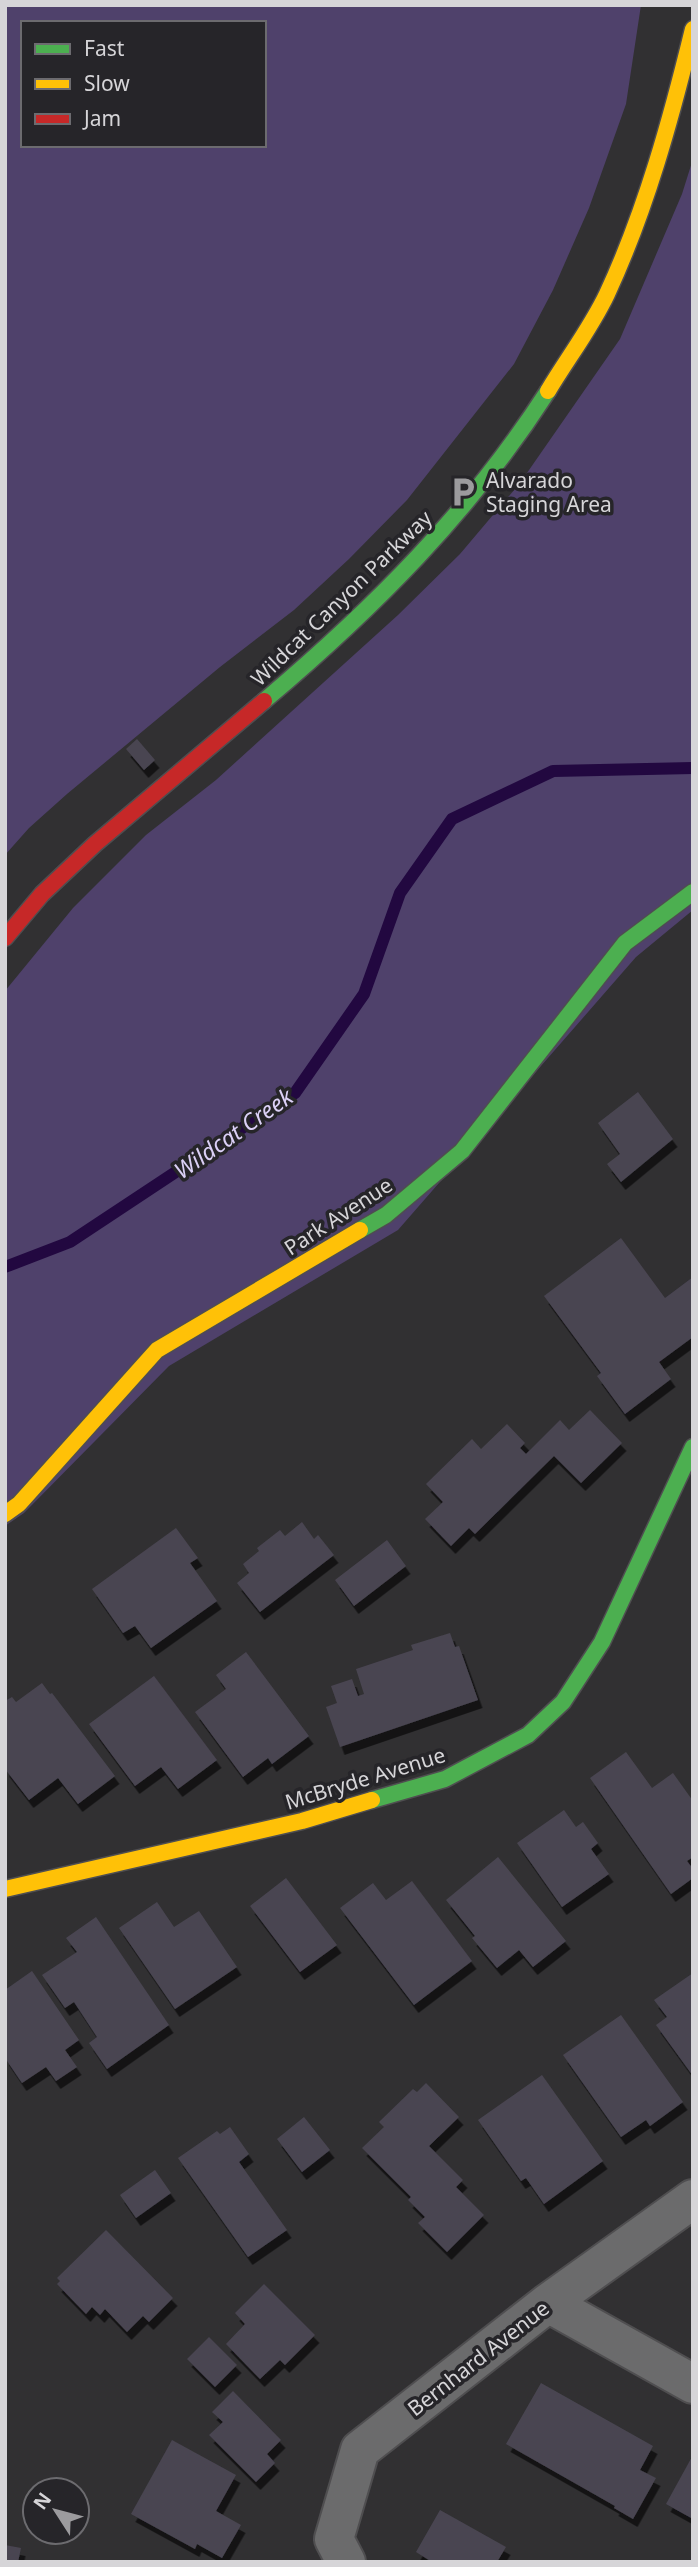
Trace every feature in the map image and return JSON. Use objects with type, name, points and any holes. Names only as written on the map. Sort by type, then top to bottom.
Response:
[{"type":"street","name":"Wildcat Canyon Parkway","points":[[5,938],[42,894],[95,844],[323,651],[397,580],[460,512],[546,394],[606,296],[648,189],[680,83],[693,29]]},
{"type":"street","name":"Park Avenue","points":[[5,1514],[19,1504],[158,1350],[386,1216],[461,1151],[625,943],[693,892]]},
{"type":"street","name":"McBryde Avenue","points":[[5,1889],[302,1821],[445,1779],[528,1735],[563,1702],[602,1643],[693,1447]]},
{"type":"street","name":"Bernhard Avenue","points":[[346,2562],[334,2539],[360,2450],[548,2303],[693,2199]]},
{"type":"street","points":[[548,2303],[693,2384]]},
{"type":"shaded area","points":[[5,5],[641,5],[626,104],[589,208],[553,290],[514,364],[407,500],[349,559],[294,610],[220,667],[29,828],[5,855]]},
{"type":"shaded area","points":[[693,159],[693,910],[636,957],[398,1230],[169,1366],[24,1513],[5,1526],[5,991],[73,908],[146,835],[216,780],[398,615],[460,554],[520,483],[620,339],[682,194]]},
{"type":"building","points":[[137,739],[155,760],[144,770],[126,749]]},
{"type":"building","points":[[638,1092],[673,1139],[621,1182],[607,1164],[620,1154],[598,1123]]},
{"type":"building","points":[[621,1238],[665,1298],[693,1277],[693,1337],[659,1362],[671,1379],[625,1414],[597,1376],[601,1373],[544,1296]]},
{"type":"building","points":[[590,1410],[622,1443],[581,1483],[554,1456],[475,1534],[469,1528],[451,1546],[425,1519],[443,1502],[426,1484],[472,1439],[481,1449],[507,1424],[525,1443],[520,1448],[526,1454],[560,1420],[569,1430]]},
{"type":"building","points":[[302,1522],[314,1539],[318,1535],[334,1555],[260,1612],[237,1583],[249,1573],[243,1564],[259,1551],[257,1548],[280,1530],[285,1536]]},
{"type":"building","points":[[176,1528],[198,1558],[190,1563],[217,1601],[151,1648],[135,1626],[123,1633],[92,1589]]},
{"type":"building","points":[[387,1540],[406,1566],[354,1606],[335,1580]]},
{"type":"building","points":[[450,1633],[455,1647],[459,1646],[478,1700],[340,1747],[326,1707],[337,1703],[331,1686],[352,1679],[358,1696],[364,1694],[356,1669],[413,1650],[411,1645]]},
{"type":"building","points":[[246,1652],[309,1736],[272,1764],[268,1758],[243,1777],[195,1712],[226,1689],[216,1675]]},
{"type":"building","points":[[154,1676],[217,1760],[178,1789],[161,1767],[135,1786],[89,1724]]},
{"type":"building","points":[[42,1683],[115,1776],[78,1804],[58,1778],[29,1800],[5,1769],[5,1701],[12,1697],[16,1702]]},
{"type":"building","points":[[626,1752],[652,1788],[673,1773],[693,1801],[693,1857],[687,1861],[693,1869],[693,1878],[671,1894],[590,1778]]},
{"type":"building","points":[[564,1810],[576,1827],[583,1822],[598,1843],[591,1849],[609,1874],[562,1907],[517,1843]]},
{"type":"building","points":[[498,1857],[566,1941],[533,1967],[519,1950],[497,1968],[446,1900]]},
{"type":"building","points":[[286,1878],[337,1945],[300,1972],[250,1906]]},
{"type":"building","points":[[412,1881],[472,1961],[414,2005],[340,1908],[373,1883],[386,1900]]},
{"type":"building","points":[[157,1902],[174,1927],[199,1911],[237,1967],[175,2009],[119,1928]]},
{"type":"building","points":[[96,1917],[169,2025],[107,2069],[89,2043],[97,2037],[74,2002],[65,2008],[42,1975],[77,1952],[66,1938]]},
{"type":"building","points":[[32,1971],[79,2040],[65,2050],[77,2067],[56,2081],[46,2067],[22,2083],[5,2058],[5,1990]]},
{"type":"building","points":[[693,1973],[693,2076],[656,2025],[667,2017],[654,2000]]},
{"type":"building","points":[[621,2015],[683,2102],[650,2126],[646,2120],[621,2137],[563,2055]]},
{"type":"building","points":[[542,2075],[603,2161],[544,2204],[526,2178],[521,2181],[478,2120]]},
{"type":"building","points":[[426,2083],[459,2117],[429,2146],[463,2180],[456,2187],[484,2215],[447,2252],[418,2223],[425,2217],[408,2200],[411,2197],[362,2148],[384,2127],[379,2122],[413,2089],[417,2092]]},
{"type":"building","points":[[304,2117],[330,2150],[302,2172],[277,2139]]},
{"type":"building","points":[[230,2127],[249,2154],[239,2162],[287,2230],[248,2257],[178,2158],[217,2131],[220,2134]]},
{"type":"building","points":[[155,2170],[171,2193],[136,2218],[120,2195]]},
{"type":"building","points":[[106,2230],[173,2298],[149,2322],[143,2316],[127,2332],[105,2309],[100,2315],[92,2307],[86,2314],[57,2284],[60,2281],[57,2278]]},
{"type":"building","points":[[264,2284],[315,2335],[285,2365],[280,2360],[260,2379],[226,2344],[245,2324],[235,2313]]},
{"type":"building","points":[[209,2337],[237,2365],[215,2387],[187,2359]]},
{"type":"building","points":[[541,2383],[653,2446],[640,2470],[656,2478],[633,2519],[506,2444]]},
{"type":"building","points":[[233,2391],[281,2440],[267,2454],[275,2463],[256,2482],[209,2435],[223,2422],[212,2412]]},
{"type":"building","points":[[172,2440],[236,2475],[216,2511],[241,2525],[222,2558],[197,2544],[195,2549],[131,2514]]},
{"type":"building","points":[[693,2455],[693,2519],[666,2504]]},
{"type":"building","points":[[440,2510],[506,2547],[497,2562],[432,2562],[416,2552]]},
{"type":"building","points":[[5,2545],[21,2548],[18,2562],[5,2562]]},
{"type":"waterway","name":"Wildcat Creek","points":[[5,1267],[70,1242],[295,1093],[364,994],[400,893],[452,819],[553,771],[693,768]]},
{"type":"traffic: fast","points":[[264,701],[382,594],[453,518],[518,435],[548,391]]},
{"type":"traffic: fast","points":[[360,1230],[386,1215],[462,1151],[625,943],[693,892]]},
{"type":"traffic: fast","points":[[372,1800],[445,1779],[528,1735],[563,1702],[602,1642],[693,1447]]},
{"type":"traffic: slow","points":[[548,391],[594,319],[634,230],[676,97],[693,29]]},
{"type":"traffic: slow","points":[[5,1514],[19,1504],[157,1350],[360,1230]]},
{"type":"traffic: slow","points":[[5,1889],[302,1821],[372,1800]]},
{"type":"traffic: jam","points":[[5,938],[42,894],[95,844],[264,701]]},
{"type":"place","name":"Alvarado Staging Area","points":[[463,492]]}]
